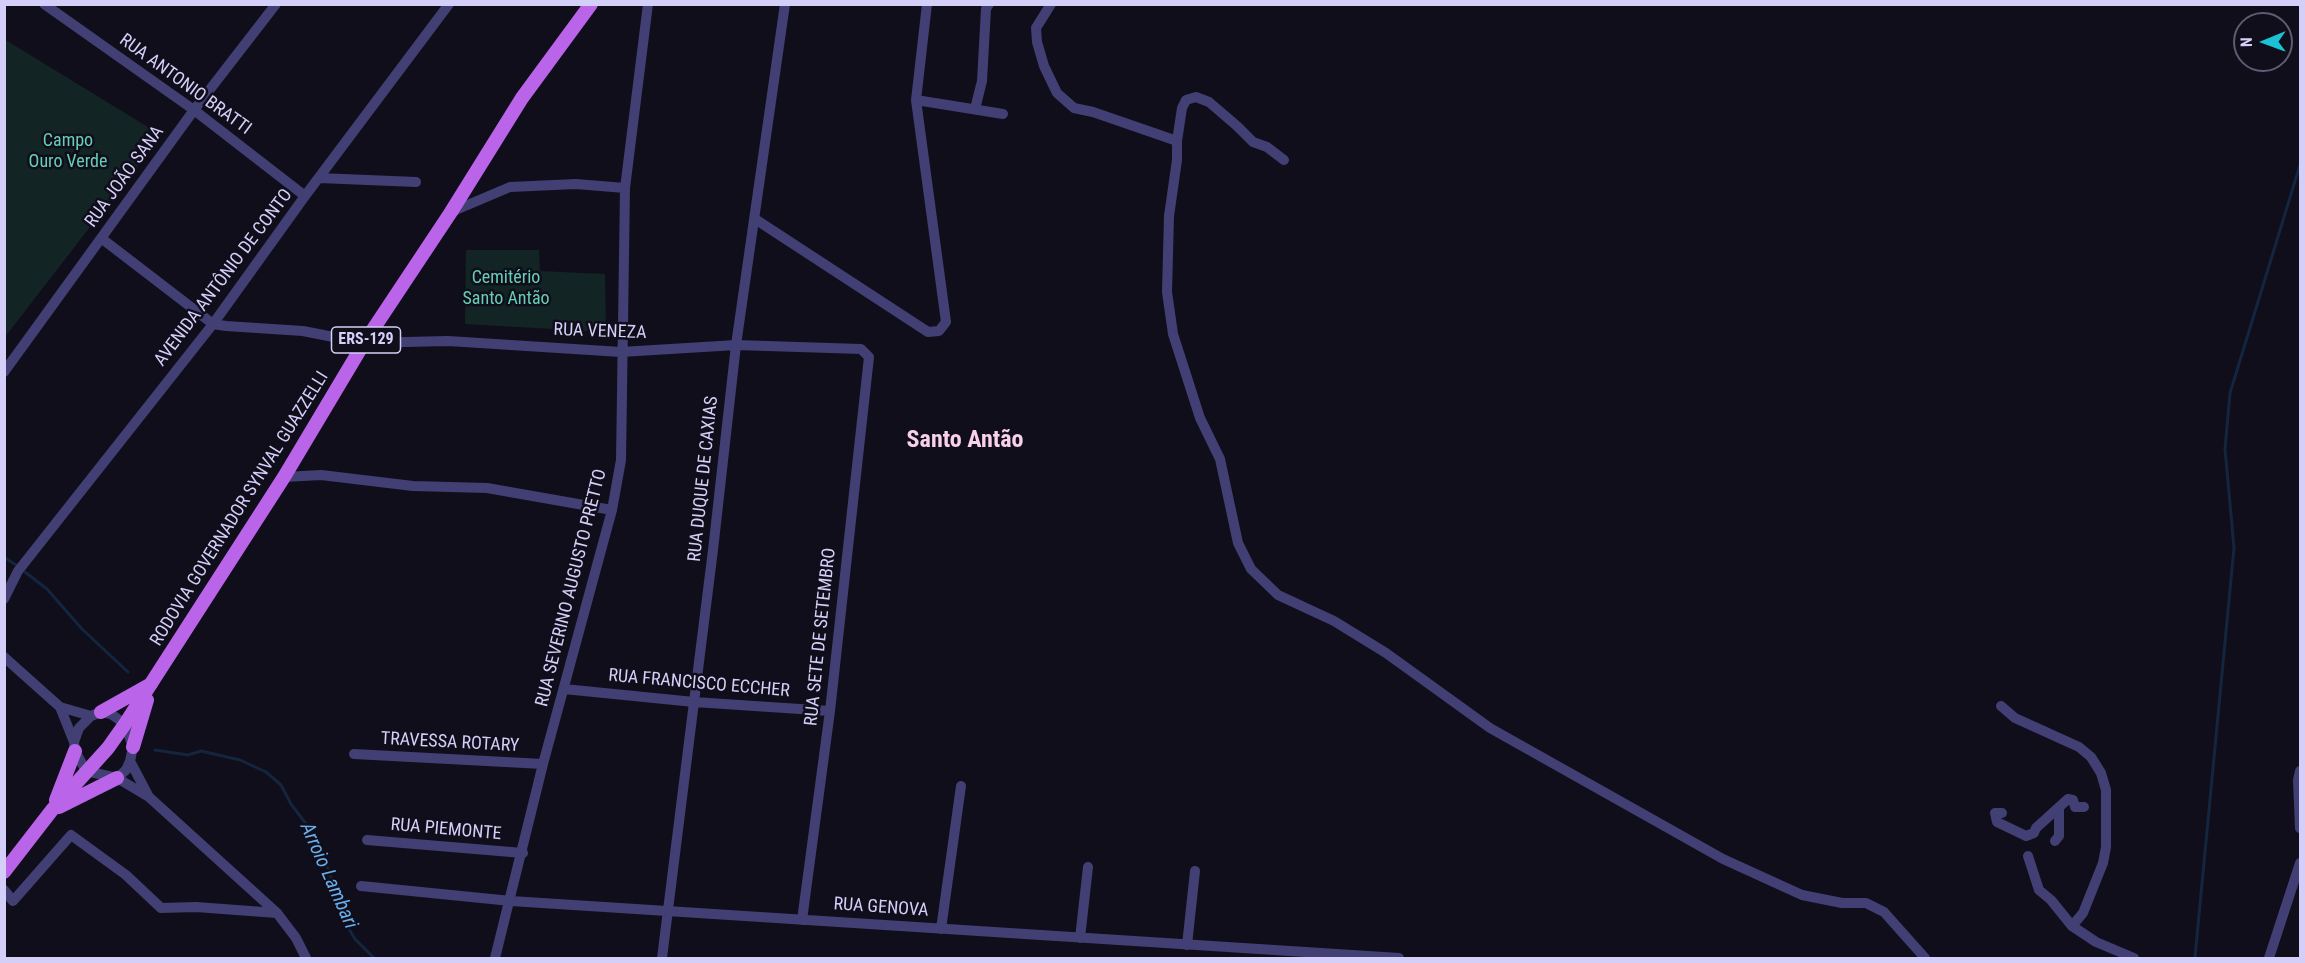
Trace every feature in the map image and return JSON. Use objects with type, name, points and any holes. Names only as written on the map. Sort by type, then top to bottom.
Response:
[{"type":"main road","name":"RODOVIA GOVERNADOR SYNVAL GUAZZELLI","points":[[4,872],[52,810],[93,772],[284,477],[364,343],[451,212],[522,98],[591,4]]},
{"type":"main road","points":[[96,714],[152,683]]},
{"type":"main road","points":[[132,754],[152,683]]},
{"type":"main road","points":[[52,810],[74,747]]},
{"type":"main road","points":[[52,810],[117,778]]},
{"type":"street","name":"RUA ANTONIO BRATTI","points":[[44,4],[194,110],[305,196]]},
{"type":"street","name":"AVENIDA ANTÔNIO DE CONTO","points":[[4,599],[13,573],[213,324],[305,196],[449,4]]},
{"type":"street","name":"RUA SEVERINO AUGUSTO PRETTO","points":[[495,958],[523,853],[543,764],[612,510],[621,460],[625,188],[648,4]]},
{"type":"street","name":"RUA DUQUE DE CAXIAS","points":[[662,958],[736,345],[785,4]]},
{"type":"street","points":[[755,219],[928,332],[939,331],[946,322],[916,100],[927,4]]},
{"type":"street","points":[[975,109],[982,81],[986,9],[989,4]]},
{"type":"street","points":[[1051,4],[1036,28],[1036,35],[1044,66],[1057,93],[1074,108],[1131,124],[1177,141]]},
{"type":"street","name":"RUA JOÃO SANA","points":[[4,372],[272,6]]},
{"type":"street","points":[[1284,160],[1267,147],[1253,142],[1209,102],[1196,97],[1186,100],[1182,108],[1177,141],[1177,160],[1169,216],[1167,292],[1173,334],[1200,418],[1220,459],[1238,543],[1251,569],[1278,595],[1334,621],[1386,652],[1490,728],[1723,859],[1802,895],[1842,903],[1866,903],[1884,912],[1925,958]]},
{"type":"street","points":[[916,100],[1003,114]]},
{"type":"street","points":[[319,178],[416,182]]},
{"type":"street","points":[[451,212],[510,187],[576,184],[625,188]]},
{"type":"street","points":[[101,238],[213,324]]},
{"type":"street","name":"RUA VENEZA","points":[[213,324],[303,332],[364,343],[448,341],[621,352],[736,345],[861,350],[869,357]]},
{"type":"street","name":"RUA SETE DE SETEMBRO","points":[[802,920],[830,711],[869,357]]},
{"type":"street","points":[[284,477],[321,475],[413,486],[487,488],[612,510]]},
{"type":"street","points":[[4,657],[60,707],[74,747],[93,772],[117,778],[149,797],[277,913],[296,938],[306,958]]},
{"type":"street","name":"RUA FRANCISCO ECCHER","points":[[564,688],[694,702],[830,711]]},
{"type":"street","points":[[2001,706],[2015,718],[2079,747],[2091,757],[2101,773],[2106,790],[2106,847],[2103,863],[2083,913],[2072,926]]},
{"type":"street","points":[[60,707],[96,714],[111,714],[125,724],[132,754],[149,797]]},
{"type":"street","points":[[74,747],[79,728],[96,714]]},
{"type":"street","points":[[117,778],[126,770],[132,754]]},
{"type":"street","name":"TRAVESSA ROTARY","points":[[354,754],[543,764]]},
{"type":"street","points":[[2301,771],[2298,780],[2301,828]]},
{"type":"street","points":[[941,929],[962,786]]},
{"type":"street","points":[[2002,813],[1995,813],[1997,822],[2029,838],[2055,809],[2068,799],[2073,800],[2075,807],[2084,807]]},
{"type":"street","points":[[2055,809],[2059,836],[2055,841]]},
{"type":"street","points":[[4,890],[13,901],[71,835],[126,875],[161,908],[196,907],[277,913]]},
{"type":"street","name":"RUA PIEMONTE","points":[[367,840],[523,853]]},
{"type":"street","points":[[2028,856],[2039,890],[2051,900],[2072,926],[2096,942],[2134,958]]},
{"type":"street","points":[[2268,958],[2301,863]]},
{"type":"street","points":[[1080,938],[1088,867]]},
{"type":"street","points":[[1187,945],[1194,871]]},
{"type":"street","name":"RUA GENOVA","points":[[361,886],[511,901],[1399,958]]},
{"type":"green space","name":"Campo Ouro Verde","points":[[4,39],[161,135],[5,337],[4,337]]},
{"type":"green space","name":"Cemitério Santo Antão","points":[[466,250],[539,250],[540,271],[605,274],[606,332],[465,324]]},
{"type":"waterway","points":[[2195,957],[2234,548],[2225,449],[2230,393],[2300,165]]},
{"type":"waterway","name":"Arroio Lambari","points":[[4,557],[16,565]]},
{"type":"waterway","name":"Arroio Lambari","points":[[25,572],[47,589],[82,629],[128,672]]},
{"type":"waterway","name":"Arroio Lambari","points":[[155,750],[188,755],[201,751],[240,760],[266,772],[281,785],[291,804],[313,833],[330,874],[338,910],[355,939],[374,958]]},
{"type":"district","name":"Santo Antão","points":[[965,441]]}]
